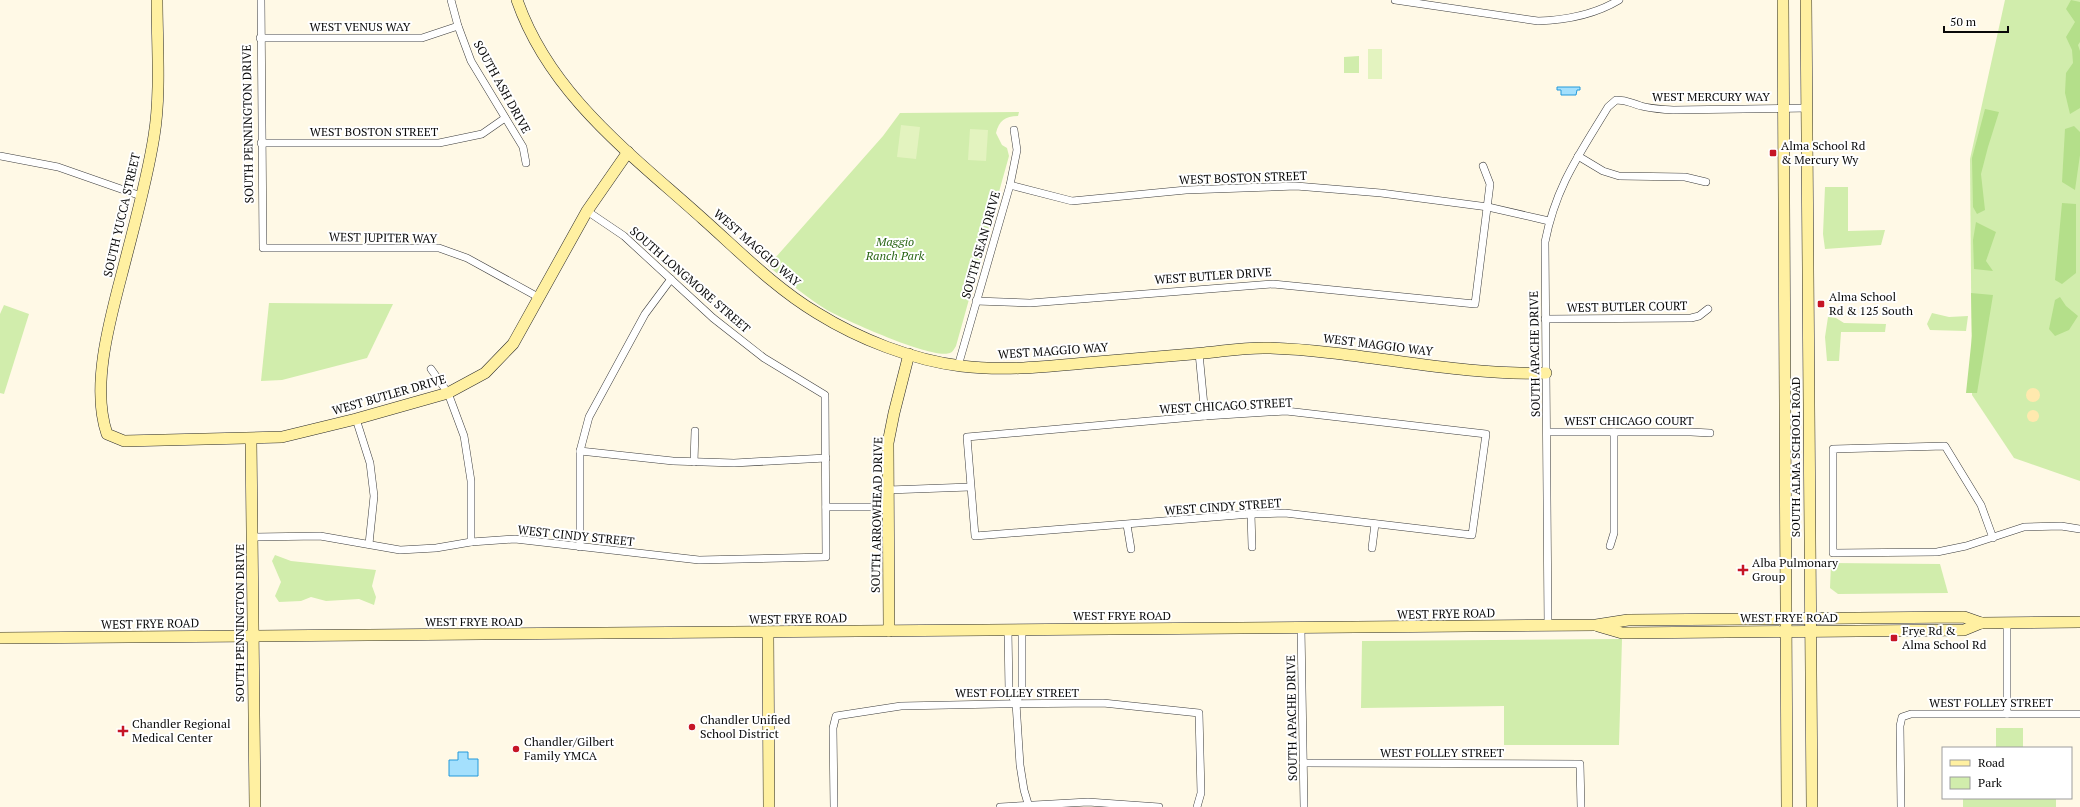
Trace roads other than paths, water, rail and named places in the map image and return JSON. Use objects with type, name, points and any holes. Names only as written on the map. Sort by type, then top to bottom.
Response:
[{"type":"street","name":"SOUTH YUCCA STREET","points":[[107,434],[102,422],[102,409],[103,373],[108,328],[141,196],[157,121],[157,0]]},
{"type":"street","name":"SOUTH PENNINGTON DRIVE","points":[[261,0],[260,38],[263,248]]},
{"type":"street","name":"SOUTH ASH DRIVE","points":[[451,0],[458,26],[472,61],[523,147],[526,163]]},
{"type":"street","name":"WEST MAGGIO WAY","points":[[517,0],[538,47],[561,83],[584,110],[628,152],[776,284],[815,312],[860,335],[909,354],[958,366],[1028,369],[1264,348],[1297,349],[1516,374],[1546,373]]},
{"type":"street","points":[[1395,0],[1538,21],[1556,20],[1594,12],[1619,0]]},
{"type":"street","name":"SOUTH ALMA SCHOOL ROAD","points":[[1783,0],[1787,807]]},
{"type":"street","name":"SOUTH ALMA SCHOOL ROAD","points":[[1806,0],[1812,807]]},
{"type":"street","name":"WEST VENUS WAY","points":[[260,38],[422,38],[458,26]]},
{"type":"street","name":"WEST MERCURY WAY","points":[[1616,100],[1629,100],[1640,106],[1673,110],[1808,108]]},
{"type":"street","name":"SOUTH APACHE DRIVE","points":[[1548,626],[1545,242],[1549,220],[1567,174],[1608,107],[1616,100]]},
{"type":"street","name":"WEST BOSTON STREET","points":[[261,143],[439,143],[482,134],[505,118]]},
{"type":"street","name":"SOUTH SEAN DRIVE","points":[[958,366],[1010,185],[1017,150],[1014,130]]},
{"type":"street","name":"WEST BUTLER DRIVE","points":[[107,434],[124,441],[251,439],[282,437],[356,419],[448,393],[485,373],[513,344],[587,212],[628,152]]},
{"type":"street","points":[[0,156],[72,171],[141,196]]},
{"type":"street","points":[[1578,156],[1603,171],[1619,176],[1686,177],[1706,182]]},
{"type":"street","points":[[1483,166],[1490,184],[1488,207]]},
{"type":"street","name":"WEST BOSTON STREET","points":[[1010,185],[1072,201],[1186,190],[1296,186],[1380,193],[1488,207],[1549,220]]},
{"type":"street","name":"WEST BUTLER DRIVE","points":[[976,301],[1030,303],[1273,284],[1475,304],[1488,207]]},
{"type":"street","name":"SOUTH LONGMORE STREET","points":[[587,212],[624,236],[714,318],[764,358],[825,395],[826,556]]},
{"type":"street","name":"WEST JUPITER WAY","points":[[263,248],[439,248],[467,258],[538,297]]},
{"type":"street","points":[[580,548],[580,451],[589,417],[645,314],[670,279]]},
{"type":"street","name":"WEST BUTLER COURT","points":[[1545,320],[1691,318],[1699,316],[1708,309]]},
{"type":"street","points":[[1198,353],[1205,416]]},
{"type":"street","name":"SOUTH ARROWHEAD DRIVE","points":[[889,631],[887,507],[888,443],[909,354]]},
{"type":"street","points":[[431,369],[448,393],[464,436],[471,481],[471,542]]},
{"type":"street","name":"WEST CHICAGO STREET","points":[[970,487],[967,437],[1205,416],[1286,411],[1486,434],[1472,535]]},
{"type":"street","points":[[356,419],[370,463],[374,496],[369,544]]},
{"type":"street","points":[[694,462],[695,431]]},
{"type":"street","name":"WEST CHICAGO COURT","points":[[1547,432],[1691,432],[1710,434]]},
{"type":"street","points":[[1610,546],[1614,533],[1614,432]]},
{"type":"street","name":"SOUTH PENNINGTON DRIVE","points":[[251,439],[255,807]]},
{"type":"street","points":[[1993,538],[1981,505],[1945,446],[1833,449],[1833,553],[1937,552],[1993,538],[2024,527],[2061,526],[2080,529]]},
{"type":"street","points":[[580,451],[694,462],[734,463],[826,458]]},
{"type":"street","points":[[888,490],[970,487]]},
{"type":"street","name":"WEST CINDY STREET","points":[[970,487],[975,536],[1251,514],[1285,513],[1472,535]]},
{"type":"street","points":[[826,507],[887,507]]},
{"type":"street","points":[[1251,514],[1252,548]]},
{"type":"street","points":[[1372,548],[1375,524]]},
{"type":"street","points":[[1127,525],[1131,549]]},
{"type":"street","name":"WEST CINDY STREET","points":[[252,537],[320,536],[400,550],[436,548],[471,542],[515,539],[580,548],[699,560],[826,556]]},
{"type":"street","name":"WEST FRYE ROAD","points":[[0,638],[580,635],[768,632],[1548,626],[1596,625],[1628,620],[1787,617],[1964,617],[1981,623],[2080,622]]},
{"type":"street","name":"WEST FRYE ROAD","points":[[1596,625],[1622,633],[1964,630],[1981,623]]},
{"type":"street","points":[[2007,623],[2007,714]]},
{"type":"street","name":"SOUTH APACHE DRIVE","points":[[1302,628],[1304,807]]},
{"type":"street","points":[[1008,630],[1009,691],[1016,704],[1020,765],[1028,806]]},
{"type":"street","points":[[1016,704],[1022,690],[1022,630]]},
{"type":"street","points":[[768,632],[769,807]]},
{"type":"street","name":"WEST FOLLEY STREET","points":[[834,807],[833,728],[836,716],[901,706],[1104,704],[1199,713],[1200,793],[1197,807]]},
{"type":"street","name":"WEST FOLLEY STREET","points":[[1901,807],[1900,726],[1902,716],[1912,714],[2080,714]]},
{"type":"street","name":"WEST FOLLEY STREET","points":[[1303,763],[1580,764],[1581,807]]},
{"type":"street","points":[[1000,807],[1088,802],[1159,807]]},
{"type":"water","points":[[1557,87],[1580,87],[1580,90],[1577,90],[1576,95],[1561,95],[1561,90],[1557,90]]},
{"type":"water","points":[[458,752],[468,752],[468,759],[478,759],[478,776],[449,776],[449,760],[458,760]]},
{"type":"place","name":"Alma School Rd & Mercury Wy","points":[[1773,153]]},
{"type":"place","name":"Alma School Rd & 125 South","points":[[1821,304]]},
{"type":"place","name":"Alba Pulmonary Group","points":[[1743,570]]},
{"type":"place","name":"Frye Rd & Alma School Rd","points":[[1894,638]]},
{"type":"place","name":"Chandler Unified School District","points":[[692,727]]},
{"type":"place","name":"Chandler Regional Medical Center","points":[[123,731]]},
{"type":"place","name":"Chandler/Gilbert Family YMCA","points":[[516,749]]},
{"type":"park label","name":"Maggio Ranch Park","points":[[895,249]]}]
